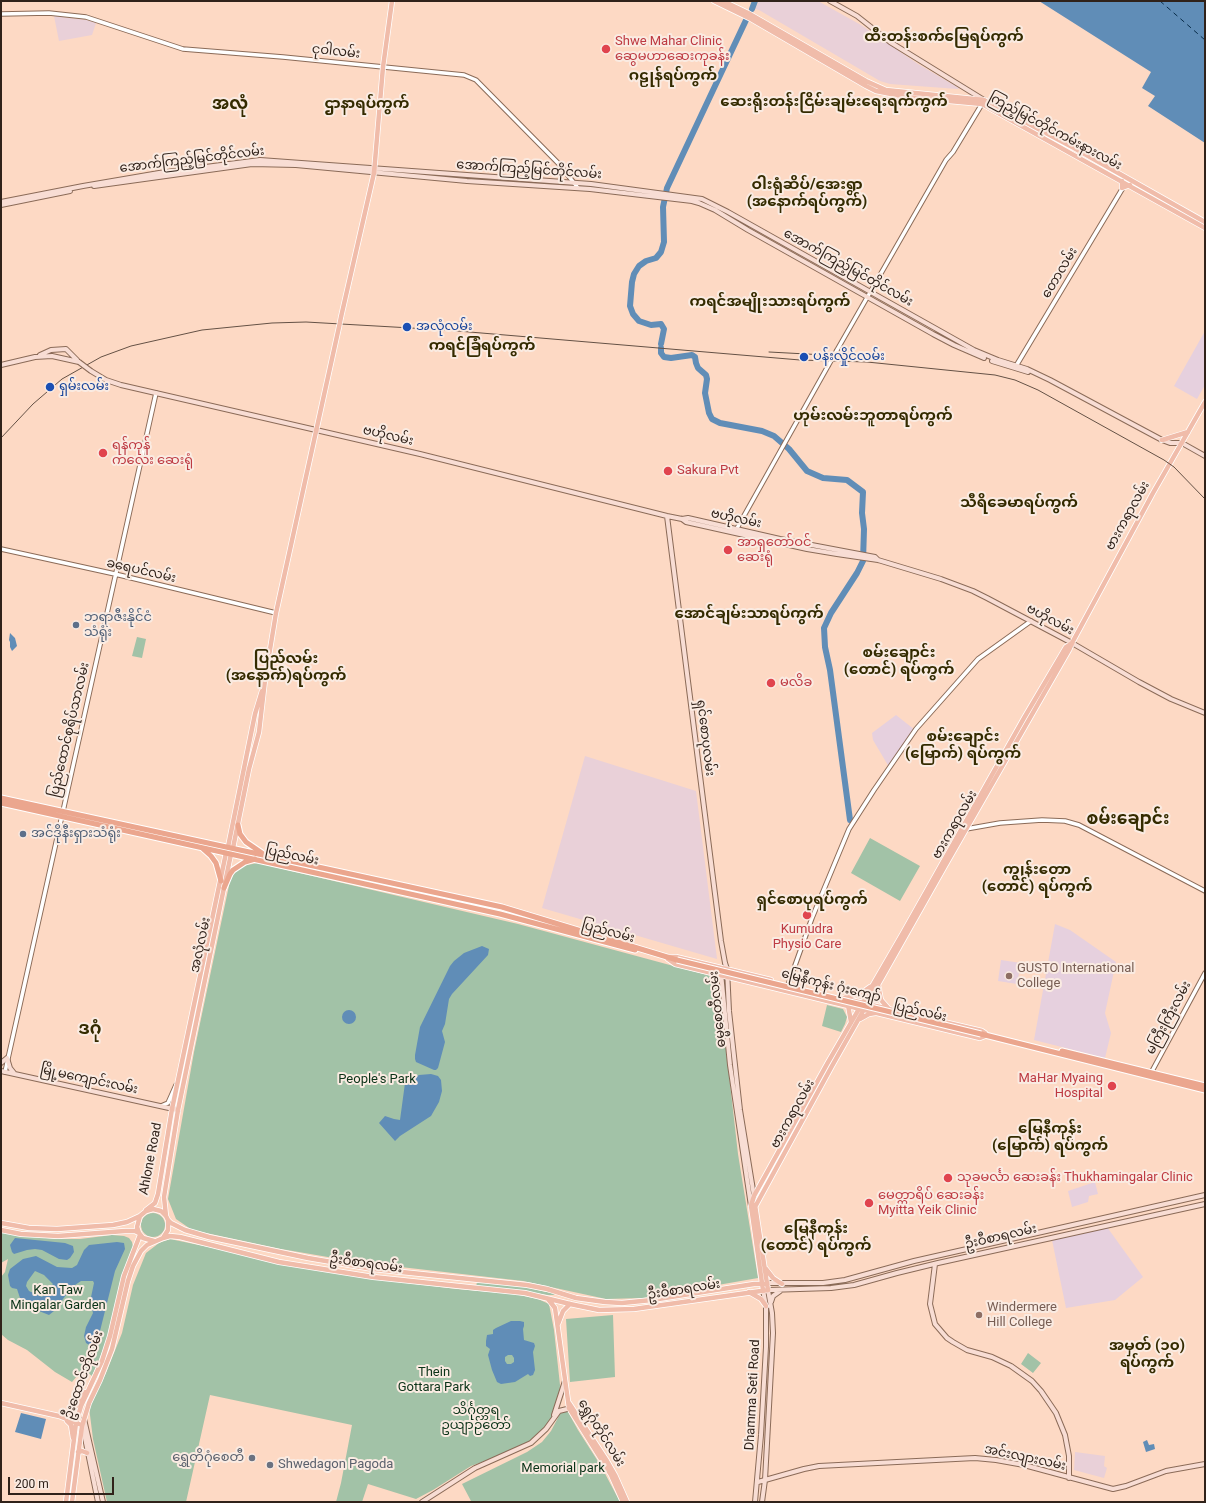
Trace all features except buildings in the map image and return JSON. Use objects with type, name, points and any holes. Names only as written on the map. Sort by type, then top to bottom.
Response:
[{"type":"highway","name":"ပြည်လမ်း","points":[[1,798],[201,848],[268,857],[331,869],[502,907],[668,958]]},
{"type":"highway","name":"ပြည်လမ်း","points":[[1,803],[62,814],[230,851],[256,859],[500,914],[668,958]]},
{"type":"highway","points":[[238,825],[240,834],[246,842],[268,857]]},
{"type":"highway","points":[[201,848],[211,856],[216,864],[221,881]]},
{"type":"highway","points":[[224,888],[230,874],[234,870],[245,862],[256,859]]},
{"type":"highway","name":"မြေနီကုန်း ဂုံးကျော်","points":[[668,958],[984,1034]]},
{"type":"highway","name":"ပြည်လမ်း","points":[[984,1034],[1205,1086]]},
{"type":"highway","name":"ပြည်လမ်း","points":[[984,1034],[1205,1090]]},
{"type":"main road","name":"အလုံလမ်း","points":[[167,1218],[164,1197],[178,1110],[220,898],[221,881],[238,825],[259,732],[265,680],[276,613],[375,170],[383,67],[392,1]]},
{"type":"main road","name":"ကြည့်မြင်တိုင်ကမ်းနားလမ်း","points":[[714,1],[748,15]]},
{"type":"main road","name":"ကြည့်မြင်တိုင်ကမ်းနားလမ်း","points":[[723,1],[829,62],[886,90],[983,102],[1203,224]]},
{"type":"main road","points":[[830,1],[857,16],[890,42],[983,102]]},
{"type":"main road","name":"အောက်ကြည့်မြင်တိုင်လမ်း","points":[[1,205],[84,188],[174,173],[216,167],[260,164],[375,170],[506,183],[702,199],[728,212],[936,329],[972,354],[1036,374],[1162,440],[1170,443],[1182,443]]},
{"type":"main road","name":"အောက်ကြည့်မြင်တိုင်လမ်း","points":[[429,175],[507,178],[574,183],[666,196],[705,205],[933,334],[951,340]]},
{"type":"main road","name":"အောက်ကြည့်မြင်တိုင်လမ်း","points":[[1,202],[83,186],[150,177]]},
{"type":"main road","points":[[506,183],[507,178]]},
{"type":"main road","points":[[1122,188],[1126,182]]},
{"type":"main road","points":[[770,242],[773,238]]},
{"type":"main road","points":[[789,253],[792,248]]},
{"type":"main road","points":[[933,334],[936,329]]},
{"type":"main road","points":[[35,357],[51,350],[66,348],[79,362]]},
{"type":"main road","points":[[51,350],[49,353],[52,356]]},
{"type":"main road","points":[[66,358],[70,356],[70,353]]},
{"type":"main road","points":[[1,364],[35,357],[52,356],[79,362]]},
{"type":"main road","name":"ဗဟိုလမ်း","points":[[79,362],[106,380],[156,393],[502,474],[667,516],[682,519],[688,518],[736,530],[870,558],[921,572],[963,587],[1072,643],[1138,682],[1171,699],[1205,713]]},
{"type":"main road","name":"ဗားကရာလမ်း","points":[[753,1207],[771,1178],[832,1066],[859,1020],[862,1008],[1061,655],[1066,647],[1072,643],[1205,402]]},
{"type":"main road","points":[[1162,440],[1188,432]]},
{"type":"main road","points":[[1182,443],[1205,456]]},
{"type":"main road","name":"ရှင်စောပုလမ်း","points":[[667,516],[725,967]]},
{"type":"main road","name":"ဗဟိုလမ်း","points":[[682,519],[686,522],[760,538],[860,556]]},
{"type":"main road","name":"အလုံလမ်း","points":[[172,1108],[220,898],[224,888],[255,714],[265,680]]},
{"type":"main road","name":"ပြည်လမ်း","points":[[676,957],[725,967],[788,985],[982,1031],[984,1034],[980,1038],[862,1008],[675,964],[668,958],[676,957]]},
{"type":"main road","name":"ဓမ္မစေတီလမ်း","points":[[725,967],[721,975],[731,1072],[764,1267],[766,1290]]},
{"type":"main road","name":"ဓမ္မစေတီလမ်း","points":[[725,967],[740,1110],[754,1196]]},
{"type":"main road","points":[[843,998],[863,992],[876,984],[881,1000],[888,1008]]},
{"type":"main road","points":[[848,1005],[851,1022]]},
{"type":"main road","points":[[851,1022],[862,1008]]},
{"type":"main road","points":[[859,1020],[869,1014],[880,1013]]},
{"type":"main road","name":"ဗားကရာလမ်း","points":[[753,1207],[754,1196],[765,1175],[851,1022]]},
{"type":"main road","points":[[1,1063],[7,1058],[10,1068],[15,1074]]},
{"type":"main road","points":[[827,1064],[832,1066]]},
{"type":"main road","name":"မြို့မကျောင်းလမ်း","points":[[3,1071],[178,1110]]},
{"type":"main road","name":"Ahlone Road","points":[[146,1211],[154,1203],[158,1194],[172,1108]]},
{"type":"main road","points":[[765,1175],[767,1178],[771,1178]]},
{"type":"main road","points":[[753,1186],[755,1188],[759,1187]]},
{"type":"main road","name":"ဦးဝီစာရလမ်း","points":[[163,1238],[170,1236],[180,1237],[279,1262],[373,1277],[525,1293],[576,1306],[599,1310],[634,1309],[691,1302],[782,1287],[845,1280],[921,1259],[1037,1234],[1205,1194]]},
{"type":"main road","name":"ဦးဝီစာရလမ်း","points":[[167,1218],[171,1223],[185,1230],[209,1237],[308,1258],[373,1269],[527,1285],[576,1298],[622,1303],[652,1300],[754,1284],[824,1289],[847,1286],[937,1263],[1205,1204]]},
{"type":"main road","points":[[1152,1206],[1154,1215]]},
{"type":"main road","name":"ဓမ္မစေတီလမ်း","points":[[753,1207],[760,1273],[765,1284]]},
{"type":"main road","points":[[1,1223],[12,1226],[57,1229],[84,1227],[127,1222],[140,1216],[146,1211],[153,1209],[161,1211],[167,1218],[168,1230],[163,1238],[154,1241],[146,1240],[135,1231],[58,1236],[1,1230]]},
{"type":"main road","points":[[1115,1215],[1117,1223]]},
{"type":"main road","points":[[140,1216],[137,1223],[140,1234]]},
{"type":"main road","points":[[11,1232],[12,1226]]},
{"type":"main road","name":"ဦးထောင်ဘိုလမ်း","points":[[66,1502],[76,1423],[83,1401],[102,1361],[110,1336],[124,1276],[140,1234]]},
{"type":"main road","points":[[1037,1234],[1038,1240]]},
{"type":"main road","points":[[207,1244],[209,1237]]},
{"type":"main road","name":"ဦးထောင်ဘိုလမ်း","points":[[72,1502],[78,1452],[84,1419],[112,1349],[133,1266],[141,1251],[154,1241]]},
{"type":"main road","points":[[1002,1241],[1004,1248]]},
{"type":"main road","points":[[246,1254],[248,1246]]},
{"type":"main road","points":[[937,1256],[930,1304],[935,1324],[947,1338],[953,1342],[967,1350],[992,1357],[1007,1364],[1025,1376],[1041,1392],[1056,1413],[1065,1435],[1069,1456],[1069,1478]]},
{"type":"main road","points":[[921,1259],[923,1267]]},
{"type":"main road","points":[[895,1266],[897,1273]]},
{"type":"main road","points":[[749,1292],[768,1305],[773,1296],[782,1287],[764,1267]]},
{"type":"main road","points":[[754,1284],[759,1279],[760,1273]]},
{"type":"main road","points":[[473,1279],[473,1288]]},
{"type":"main road","name":"Dhamma Seti Road","points":[[762,1502],[765,1480],[773,1333],[766,1290]]},
{"type":"main road","points":[[555,1308],[554,1300],[556,1294],[560,1293]]},
{"type":"main road","points":[[576,1298],[576,1306]]},
{"type":"main road","name":"ရွှေဂုံတိုင်လမ်း","points":[[548,1299],[555,1308],[568,1402],[611,1475],[624,1502]]},
{"type":"main road","points":[[558,1326],[563,1311],[570,1304]]},
{"type":"main road","name":"Dhamma Seti Road","points":[[755,1502],[758,1482],[768,1305]]},
{"type":"main road","points":[[67,1418],[102,1361]]},
{"type":"main road","points":[[764,1379],[771,1380]]},
{"type":"main road","points":[[417,1502],[475,1468],[531,1444],[546,1429],[553,1417],[565,1381]]},
{"type":"main road","points":[[1,1403],[67,1418],[82,1426],[98,1502]]},
{"type":"main road","points":[[553,1417],[559,1411],[571,1408]]},
{"type":"main road","name":"ရွှေဂုံတိုင်လမ်း","points":[[571,1408],[607,1461],[627,1502]]},
{"type":"main road","points":[[67,1418],[78,1417],[84,1419],[103,1502]]},
{"type":"main road","points":[[67,1418],[71,1425],[73,1448]]},
{"type":"main road","points":[[78,1452],[82,1451],[87,1453]]},
{"type":"main road","name":"အင်းလျားလမ်း","points":[[758,1482],[819,1466],[969,1458],[1000,1460],[1111,1489],[1120,1488],[1166,1471],[1205,1464]]},
{"type":"main road","points":[[422,1502],[426,1498]]},
{"type":"street","name":"ငုဝါလမ်း","points":[[1,14],[49,13],[92,18],[183,49],[383,67],[464,76],[476,80],[559,164],[578,188]]},
{"type":"street","points":[[736,530],[946,160],[953,152],[983,102]]},
{"type":"street","name":"တောလမ်း","points":[[1015,367],[1122,188]]},
{"type":"street","name":"ပြည်ထောင်စုရိပ်သာလမ်း","points":[[3,1071],[156,393]]},
{"type":"street","name":"ခရေပင်လမ်း","points":[[1,549],[115,574],[276,613]]},
{"type":"street","points":[[788,985],[812,918],[849,829],[916,729],[978,659],[1031,621]]},
{"type":"street","points":[[963,829],[1000,823],[1042,820],[1065,821],[1079,825],[1205,891]]},
{"type":"street","name":"မကြီးကြီးလမ်း","points":[[1152,1073],[1205,973]]},
{"type":"street","points":[[160,1106],[168,1103],[177,1084]]},
{"type":"shaded area","points":[[759,1],[818,1],[861,25],[918,64],[959,88],[890,84],[880,81],[755,9]]},
{"type":"shaded area","points":[[54,16],[87,20],[96,23],[92,35],[59,41]]},
{"type":"shaded area","points":[[1205,331],[1205,385],[1197,399],[1174,386]]},
{"type":"shaded area","points":[[896,715],[915,730],[889,767],[873,740],[872,733]]},
{"type":"shaded area","points":[[585,756],[696,791],[717,959],[542,908]]},
{"type":"shaded area","points":[[1055,924],[1070,930],[1116,962],[1105,1013],[1111,1033],[1105,1058],[1034,1040]]},
{"type":"shaded area","name":"GUSTO International College","points":[[1001,960],[1021,963],[1017,984],[998,981]]},
{"type":"shaded area","points":[[1095,1182],[1098,1194],[1089,1196],[1088,1202],[1072,1207],[1068,1191]]},
{"type":"shaded area","points":[[1107,1227],[1143,1277],[1115,1300],[1066,1308],[1052,1240]]},
{"type":"shaded area","points":[[1075,1452],[1105,1456],[1104,1466],[1107,1468],[1104,1478],[1074,1470]]},
{"type":"green space","points":[[137,637],[146,639],[142,658],[132,656]]},
{"type":"green space","points":[[870,838],[920,866],[900,901],[851,873]]},
{"type":"green space","name":"People's Park","points":[[257,863],[518,924],[718,978],[738,1154],[758,1278],[643,1298],[606,1299],[523,1281],[357,1262],[281,1249],[192,1230],[176,1219],[168,1199],[194,1052],[231,876],[243,866]]},
{"type":"green space","points":[[827,1005],[843,1009],[847,1017],[841,1032],[822,1026]]},
{"type":"green space","points":[[153,1213],[158,1214],[164,1220],[164,1230],[158,1236],[153,1237],[148,1236],[142,1230],[141,1225],[142,1220],[148,1214]]},
{"type":"green space","name":"Kan Taw Mingalar Garden","points":[[1,1232],[56,1239],[80,1239],[112,1235],[124,1236],[129,1238],[132,1242],[133,1247],[108,1338],[92,1376],[83,1369],[72,1382],[55,1372],[27,1350],[8,1340],[1,1334],[1,1277],[5,1272],[8,1259],[1,1263]]},
{"type":"green space","name":"Thein Gottara Park","points":[[170,1239],[328,1272],[457,1289],[514,1294],[538,1299],[549,1304],[554,1330],[560,1385],[559,1407],[534,1439],[520,1448],[471,1466],[416,1499],[368,1484],[362,1502],[336,1502],[352,1425],[210,1395],[186,1502],[107,1502],[93,1439],[89,1407],[106,1373],[122,1333],[133,1285],[146,1253],[159,1243]]},
{"type":"green space","points":[[479,1282],[521,1286],[555,1294],[548,1295],[478,1286],[476,1284]]},
{"type":"green space","points":[[613,1315],[615,1377],[570,1382],[566,1319]]},
{"type":"green space","points":[[1028,1353],[1041,1363],[1033,1373],[1021,1364]]},
{"type":"green space","name":"Memorial park","points":[[561,1412],[568,1412],[601,1466],[620,1502],[469,1502],[471,1501],[462,1484],[527,1452],[542,1442],[551,1431]]},
{"type":"water","points":[[1039,1],[1205,1],[1205,143],[1148,106],[1155,96],[1142,88],[1151,72]]},
{"type":"water","points":[[10,633],[15,638],[17,646],[12,651],[9,640]]},
{"type":"water","points":[[482,946],[489,949],[488,955],[449,999],[445,1024],[442,1031],[445,1042],[438,1068],[434,1070],[416,1062],[415,1055],[420,1027],[450,966],[464,953]]},
{"type":"water","points":[[349,1010],[354,1012],[356,1017],[354,1022],[349,1024],[344,1022],[342,1017],[344,1012]]},
{"type":"water","points":[[431,1074],[438,1076],[441,1080],[442,1091],[439,1102],[431,1116],[400,1136],[395,1141],[379,1123],[385,1116],[400,1120],[405,1083],[419,1075]]},
{"type":"water","points":[[15,1238],[65,1243],[73,1246],[74,1252],[67,1260],[59,1259],[42,1250],[35,1249],[14,1254],[10,1245]]},
{"type":"water","points":[[117,1242],[124,1243],[125,1249],[115,1271],[99,1335],[97,1340],[91,1346],[86,1343],[84,1336],[86,1327],[93,1313],[90,1302],[94,1283],[93,1281],[81,1281],[72,1287],[54,1311],[49,1315],[34,1309],[28,1302],[20,1298],[17,1289],[10,1286],[8,1275],[10,1269],[23,1259],[36,1256],[57,1267],[72,1268],[77,1265],[84,1250],[89,1245]],"holes":[[[35,1271],[44,1275],[53,1284],[42,1297],[29,1291],[26,1286],[27,1282]]]},
{"type":"water","points":[[511,1321],[524,1322],[524,1340],[534,1343],[535,1346],[533,1352],[535,1370],[533,1375],[530,1376],[528,1374],[515,1382],[501,1384],[497,1382],[488,1355],[490,1349],[486,1346],[487,1335],[493,1334],[493,1330]],"holes":[[[512,1355],[514,1362],[507,1364],[505,1357]]]},
{"type":"water","points":[[21,1413],[46,1419],[41,1439],[15,1432]]},
{"type":"water","points":[[1147,1440],[1149,1445],[1154,1444],[1155,1449],[1146,1452],[1143,1442]]},
{"type":"waterway","points":[[752,9],[755,1]]},
{"type":"waterway","points":[[661,344],[664,329],[661,324],[651,325],[639,321],[633,314],[630,306],[634,274],[639,266],[646,261],[656,258],[661,252],[664,242],[663,207],[667,188],[747,18]]},
{"type":"waterway","points":[[661,348],[661,353],[664,357],[671,358],[692,355],[695,357],[698,368],[706,375],[707,379],[705,393],[709,413],[712,419],[720,423],[762,431],[774,436],[789,449],[807,471],[823,478],[847,480],[863,492],[863,561],[831,613],[824,628],[825,647],[830,670],[850,820]]},
{"type":"ferry route","points":[[1160,1],[1205,40]]},
{"type":"railway","points":[[1,438],[33,404],[62,379],[101,357],[131,346],[202,330],[272,323],[306,322],[446,330],[800,360],[867,362],[995,375],[1015,380],[1038,390],[1164,460],[1174,467],[1205,499]]},
{"type":"railway","points":[[769,352],[825,355]]},
{"type":"place","name":"Shwe Mahar Clinic ဆွေမဟာဆေးကုခန်း","points":[[606,49]]},
{"type":"place","name":"အလုံလမ်း","points":[[407,327]]},
{"type":"place","name":"ပန်းလှိုင်လမ်း","points":[[804,357]]},
{"type":"place","name":"ရှမ်းလမ်း","points":[[50,387]]},
{"type":"place","name":"ရန်ကုန် ကလေး ဆေးရုံ","points":[[103,453]]},
{"type":"place","name":"Sakura Pvt","points":[[668,471]]},
{"type":"place","name":"အာရှတော်ဝင် ဆေးရုံ","points":[[728,550]]},
{"type":"place","name":"ဘရာဇီးနိုင်ငံ သံရုံး","points":[[76,625]]},
{"type":"place","name":"မလိခ","points":[[771,683]]},
{"type":"place","name":"အင်ဒိုနီးရှားသံရုံး","points":[[23,834]]},
{"type":"place","name":"Kumudra Physio Care","points":[[807,915]]},
{"type":"place","name":"GUSTO International College","points":[[1009,976]]},
{"type":"place","name":"MaHar Myaing Hospital","points":[[1112,1086]]},
{"type":"place","name":"သုခမင်္လာ ဆေးခန်း Thukhamingalar Clinic","points":[[948,1178]]},
{"type":"place","name":"မေတ္တာရိပ် ဆေးခန်း Myitta Yeik Clinic","points":[[869,1203]]},
{"type":"place","name":"Windermere Hill College","points":[[979,1315]]},
{"type":"place","name":"ရွှေတိဂုံစေတီ","points":[[252,1458]]},
{"type":"place","name":"Shwedagon Pagoda","points":[[270,1465]]},
{"type":"district","name":"ထီးတန်းစက်မြေရပ်ကွက်","points":[[944,37]]},
{"type":"district","name":"ဂဠုန်ရပ်ကွက်","points":[[673,76]]},
{"type":"district","name":"ဆေးရိုးတန်းငြိမ်းချမ်းရေးရက်ကွက်","points":[[834,102]]},
{"type":"district","name":"ဌာနာရပ်ကွက်","points":[[367,104]]},
{"type":"district","name":"အလုံ","points":[[230,105]]},
{"type":"district","name":"ဝါးရုံဆိပ်/အေးရွာ (အနောက်ရပ်ကွက်)","points":[[807,194]]},
{"type":"district","name":"ကရင်အမျိုးသားရပ်ကွက်","points":[[770,302]]},
{"type":"district","name":"ကရင်ခြံရပ်ကွက်","points":[[482,346]]},
{"type":"district","name":"ဟုမ်းလမ်းဘူတာရပ်ကွက်","points":[[873,416]]},
{"type":"district","name":"သီရိခေမာရပ်ကွက်","points":[[1019,503]]},
{"type":"district","name":"အောင်ချမ်းသာရပ်ကွက်","points":[[749,614]]},
{"type":"district","name":"စမ်းချောင်း (တောင်) ရပ်ကွက်","points":[[899,662]]},
{"type":"district","name":"ပြည်လမ်း (အနောက်)ရပ်ကွက်","points":[[286,668]]},
{"type":"district","name":"စမ်းချောင်း (မြောက်) ရပ်ကွက်","points":[[963,746]]},
{"type":"district","name":"စမ်းချောင်း","points":[[1128,820]]},
{"type":"district","name":"ကျွန်းတော (တောင်) ရပ်ကွက်","points":[[1037,878]]},
{"type":"district","name":"ရှင်စောပုရပ်ကွက်","points":[[812,900]]},
{"type":"district","name":"ဒဂုံ","points":[[90,1030]]},
{"type":"district","name":"မြေနီကုန်း (မြောက်) ရပ်ကွက်","points":[[1050,1138]]},
{"type":"district","name":"မြေနီကုန်း (တောင်) ရပ်ကွက်","points":[[816,1238]]},
{"type":"district","name":"အမှတ် (၁၀) ရပ်ကွက်","points":[[1147,1354]]},
{"type":"park label","name":"သိင်္ဂုတ္တရ ဥယျာဉ်တော်","points":[[476,1418]]}]
